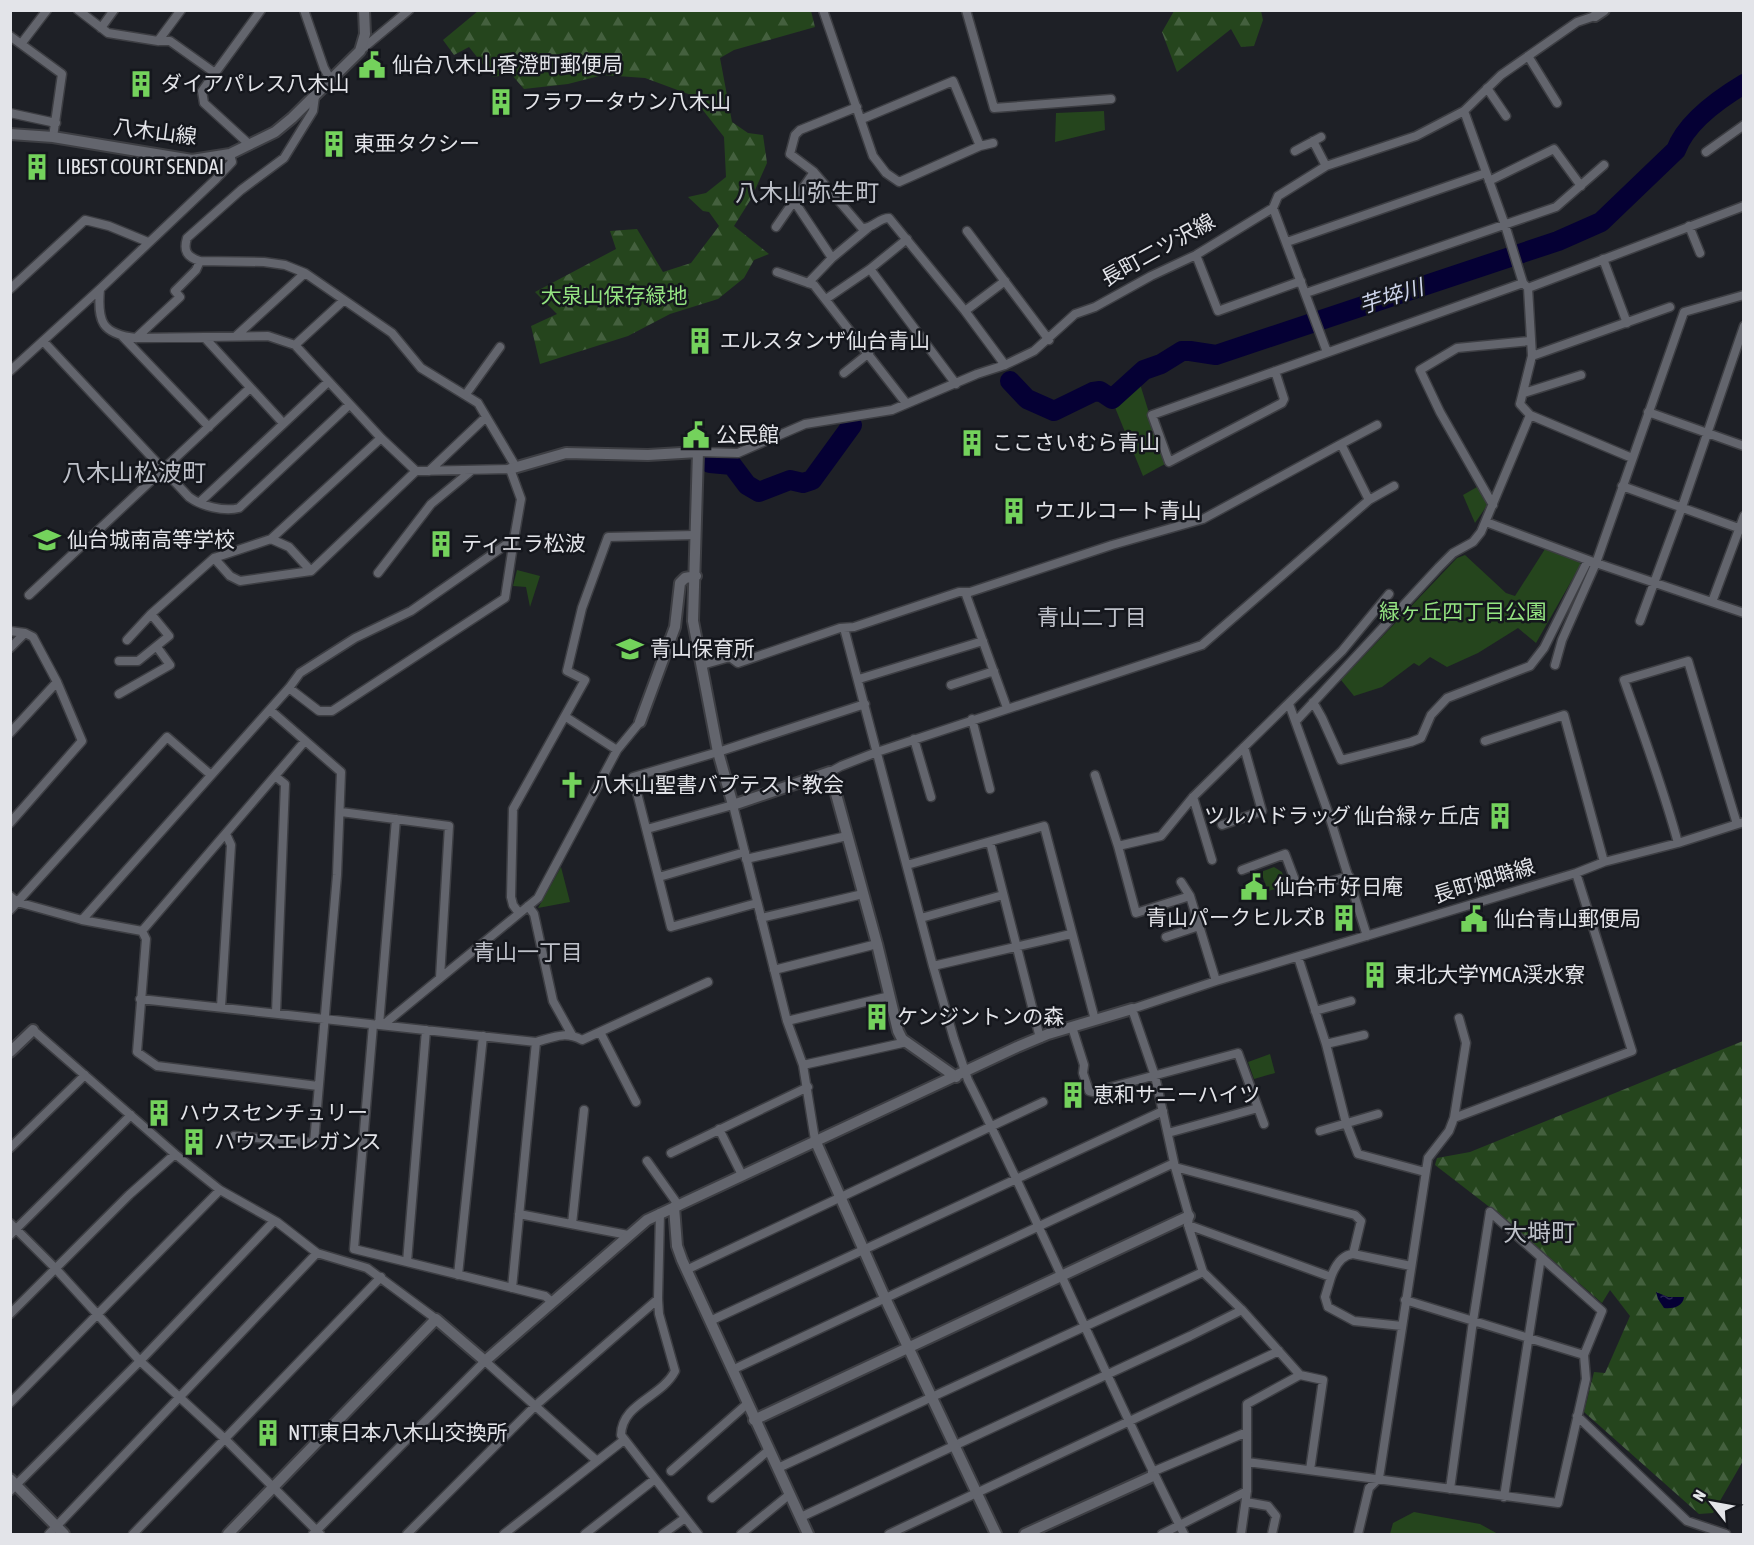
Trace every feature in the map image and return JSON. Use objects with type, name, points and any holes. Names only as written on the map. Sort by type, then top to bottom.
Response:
[{"type":"street","points":[[21,44],[47,10]]},
{"type":"street","points":[[78,10],[108,33],[170,41],[215,73]]},
{"type":"street","points":[[101,28],[114,10]]},
{"type":"street","points":[[158,41],[181,10]]},
{"type":"street","points":[[250,145],[204,103],[202,91],[261,10]]},
{"type":"street","points":[[304,10],[330,79]]},
{"type":"street","points":[[360,51],[364,34],[364,10]]},
{"type":"street","points":[[360,51],[409,10]]},
{"type":"street","points":[[824,10],[873,156],[886,173],[899,182],[980,146],[993,143]]},
{"type":"street","points":[[966,10],[994,108],[1111,99]]},
{"type":"street","name":"長町二ツ沢線","points":[[698,452],[738,453],[806,424],[892,410],[1005,365],[1034,351],[1075,314],[1095,307],[1151,276],[1196,255],[1273,208],[1278,196],[1326,166],[1416,136],[1464,111],[1501,75],[1577,22],[1600,13]]},
{"type":"street","points":[[10,36],[62,74],[53,137]]},
{"type":"street","name":"八木山線","points":[[10,134],[53,137],[192,160],[230,154],[275,132],[360,51]]},
{"type":"street","points":[[1528,56],[1557,103]]},
{"type":"street","points":[[862,119],[953,81],[980,146]]},
{"type":"street","points":[[1487,88],[1506,116]]},
{"type":"street","points":[[289,688],[319,711],[332,711],[505,597],[520,499],[513,468],[478,403],[421,368],[392,333],[305,273],[285,265],[264,262],[200,261],[191,258],[186,253],[184,247],[187,238],[241,190],[284,158],[313,111],[315,96]]},
{"type":"street","points":[[857,107],[800,130],[795,135],[790,154],[814,172],[862,228],[868,228]]},
{"type":"street","points":[[1464,111],[1525,286],[1532,356],[1520,404],[1530,415],[1632,458]]},
{"type":"street","points":[[10,113],[56,123]]},
{"type":"street","points":[[1706,152],[1743,125]]},
{"type":"street","points":[[1295,151],[1317,139],[1326,166]]},
{"type":"street","points":[[1287,242],[1488,177],[1554,149],[1581,186]]},
{"type":"street","points":[[10,371],[100,289],[232,162],[230,154]]},
{"type":"street","points":[[1306,293],[1556,207],[1604,165]]},
{"type":"street","points":[[776,227],[814,172]]},
{"type":"street","points":[[794,201],[832,258]]},
{"type":"street","points":[[1273,208],[1327,352]]},
{"type":"street","points":[[1275,371],[1284,399],[1282,404],[1169,462],[1152,415],[1327,352],[1603,259],[1743,208]]},
{"type":"street","points":[[808,283],[832,258],[868,228],[883,218],[889,218],[965,311],[1005,365]]},
{"type":"street","points":[[10,289],[85,220],[109,226],[148,242]]},
{"type":"street","points":[[1689,226],[1700,253]]},
{"type":"street","points":[[968,231],[1048,340]]},
{"type":"street","points":[[826,299],[870,269],[907,239]]},
{"type":"street","points":[[1196,255],[1218,311],[1301,281]]},
{"type":"street","points":[[1603,259],[1627,322]]},
{"type":"street","points":[[136,338],[180,297],[175,291],[196,270],[200,261]]},
{"type":"street","points":[[870,269],[956,384]]},
{"type":"street","points":[[777,272],[814,285],[906,403]]},
{"type":"street","points":[[236,336],[305,273]]},
{"type":"street","points":[[965,311],[1005,281]]},
{"type":"street","points":[[100,289],[98,311],[111,333],[136,338],[268,336],[295,345],[381,438],[416,471],[513,468],[566,453],[648,455],[698,452],[693,621],[718,752],[787,1021],[803,1065],[815,1140],[885,1298],[996,1534]]},
{"type":"street","points":[[1555,665],[1565,631],[1622,486],[1684,312],[1743,295]]},
{"type":"street","points":[[295,345],[343,301]]},
{"type":"street","points":[[1532,356],[1670,308]]},
{"type":"street","points":[[1640,621],[1682,507],[1743,326]]},
{"type":"street","points":[[123,336],[208,427]]},
{"type":"street","points":[[206,338],[283,423]]},
{"type":"street","points":[[43,341],[189,497],[223,510],[239,508],[350,405]]},
{"type":"street","points":[[1494,505],[1440,412],[1420,370],[1457,348],[1530,341]]},
{"type":"street","points":[[466,394],[500,347]]},
{"type":"street","points":[[844,373],[869,353]]},
{"type":"street","points":[[1524,393],[1581,375]]},
{"type":"street","points":[[200,502],[328,382]]},
{"type":"street","points":[[29,595],[250,388]]},
{"type":"street","points":[[1648,412],[1743,446]]},
{"type":"street","points":[[1296,721],[1439,567],[1453,553],[1473,542],[1494,505],[1530,415]]},
{"type":"street","points":[[429,471],[486,417]]},
{"type":"street","points":[[702,665],[730,657],[738,663],[959,592],[1166,528],[1203,519],[1377,425]]},
{"type":"street","points":[[127,640],[214,558],[271,539],[381,438]]},
{"type":"street","points":[[1341,444],[1369,500]]},
{"type":"street","points":[[214,558],[230,576],[240,581],[311,571],[416,471]]},
{"type":"street","points":[[378,573],[431,504],[471,471]]},
{"type":"street","points":[[647,829],[733,805],[830,772],[914,739],[1202,645],[1369,500],[1394,486]]},
{"type":"street","points":[[1622,486],[1741,529]]},
{"type":"street","points":[[1712,602],[1741,529],[1743,516]]},
{"type":"street","points":[[1486,522],[1743,613]]},
{"type":"street","points":[[519,913],[513,906],[511,897],[513,809],[531,773],[566,717],[585,680],[567,671],[582,608],[608,537],[695,535]]},
{"type":"street","points":[[271,539],[289,547],[311,571]]},
{"type":"street","points":[[82,921],[270,710],[300,673],[355,638],[411,611],[514,539]]},
{"type":"street","points":[[1313,702],[1341,760],[1421,738],[1431,715],[1447,698],[1530,666],[1544,648],[1592,561]]},
{"type":"street","points":[[378,1025],[538,898],[617,750],[640,722],[675,627],[680,583],[685,578],[696,576]]},
{"type":"street","points":[[965,592],[1007,708]]},
{"type":"street","points":[[1118,846],[1161,836],[1193,798],[1342,651],[1389,594]]},
{"type":"street","points":[[119,661],[138,661],[169,636],[152,614]]},
{"type":"street","points":[[844,628],[954,1039],[961,1074],[991,1125],[1153,1474],[1182,1530]]},
{"type":"street","points":[[10,631],[25,633],[33,637],[57,682],[82,741],[10,824]]},
{"type":"street","points":[[10,648],[25,633]]},
{"type":"street","points":[[859,679],[983,641]]},
{"type":"street","points":[[119,694],[170,665],[157,647]]},
{"type":"street","points":[[1678,843],[1666,797],[1650,758],[1624,680],[1688,661],[1740,823]]},
{"type":"street","points":[[951,685],[994,671]]},
{"type":"street","points":[[10,733],[57,682]]},
{"type":"street","points":[[757,903],[672,927],[633,777],[865,704]]},
{"type":"street","points":[[1289,704],[1349,876],[1367,936]]},
{"type":"street","points":[[234,1136],[314,1143],[341,812],[341,772],[270,710]]},
{"type":"street","points":[[1485,741],[1564,715],[1604,862]]},
{"type":"street","points":[[566,717],[617,750]]},
{"type":"street","points":[[972,720],[990,789]]},
{"type":"street","points":[[10,910],[14,899],[167,737],[211,775]]},
{"type":"street","points":[[914,739],[931,797]]},
{"type":"street","points":[[142,931],[305,741]]},
{"type":"street","points":[[1222,825],[1262,811],[1244,747]]},
{"type":"street","points":[[830,772],[898,1031],[902,1039],[961,1074]]},
{"type":"street","points":[[1095,775],[1118,846],[1136,913],[1190,896]]},
{"type":"street","points":[[275,776],[285,784],[276,1013]]},
{"type":"street","points":[[1193,798],[1212,860]]},
{"type":"street","points":[[341,812],[448,826],[440,978]]},
{"type":"street","points":[[396,819],[378,1025],[354,1249],[545,1296],[552,1302]]},
{"type":"street","name":"長町畑塒線","points":[[1132,1009],[1216,981],[1576,873],[1604,862],[1678,843],[1740,823]]},
{"type":"street","points":[[907,866],[1044,826],[1095,1020]]},
{"type":"street","points":[[221,1007],[231,845],[226,834]]},
{"type":"street","points":[[659,877],[745,856],[847,836]]},
{"type":"street","points":[[990,842],[1040,1038]]},
{"type":"street","points":[[1242,870],[1285,854],[1299,891],[1349,876]]},
{"type":"street","points":[[1454,1118],[1632,1052],[1576,873]]},
{"type":"street","points":[[1181,882],[1190,896],[1216,981]]},
{"type":"street","points":[[761,918],[863,894]]},
{"type":"street","points":[[921,918],[1003,895]]},
{"type":"street","points":[[14,899],[82,921],[142,931]]},
{"type":"street","points":[[528,906],[534,914],[553,1001],[572,1035]]},
{"type":"street","points":[[1166,937],[1199,926]]},
{"type":"street","points":[[142,931],[146,939],[137,1052],[157,1066],[318,1086]]},
{"type":"street","points":[[933,966],[1071,934]]},
{"type":"street","points":[[774,970],[877,944]]},
{"type":"street","points":[[1298,957],[1326,1044],[1346,1123],[1358,1154],[1425,1172]]},
{"type":"street","points":[[140,999],[536,1042],[565,1035],[572,1035],[582,1040],[708,982]]},
{"type":"street","points":[[787,1021],[890,996]]},
{"type":"street","points":[[1315,1011],[1351,1002]]},
{"type":"street","points":[[131,1115],[13,1229],[56,1269],[140,1361],[225,1439],[317,1533],[484,1360],[647,1220],[815,1140],[1040,1038],[1132,1009],[1155,1076],[1188,1221],[1203,1272],[1242,1310],[1300,1375],[1323,1380],[1310,1470]]},
{"type":"street","points":[[1358,1534],[1369,1488],[1379,1478],[1428,1158],[1449,1131],[1454,1118],[1466,1043],[1459,1018]]},
{"type":"street","points":[[1072,1027],[1084,1065],[1083,1073],[1089,1091],[1093,1092],[1238,1053],[1264,1124]]},
{"type":"street","points":[[10,1052],[33,1030],[175,1154],[220,1190],[274,1221],[317,1253],[367,1268],[436,1319],[597,1461]]},
{"type":"street","points":[[407,1262],[426,1030]]},
{"type":"street","points":[[600,1032],[636,1102]]},
{"type":"street","points":[[1326,1044],[1364,1035]]},
{"type":"street","points":[[458,1275],[483,1036]]},
{"type":"street","points":[[512,1288],[536,1042]]},
{"type":"street","points":[[803,1065],[907,1042]]},
{"type":"street","points":[[10,1148],[84,1075]]},
{"type":"street","points":[[671,1153],[808,1087]]},
{"type":"street","points":[[686,1270],[839,1196],[1043,1102]]},
{"type":"street","points":[[1168,1133],[1258,1108]]},
{"type":"street","points":[[572,1224],[584,1110]]},
{"type":"street","points":[[710,1321],[1163,1111]]},
{"type":"street","points":[[1320,1131],[1378,1114]]},
{"type":"street","points":[[719,1129],[742,1175]]},
{"type":"street","points":[[10,1314],[129,1196],[175,1154]]},
{"type":"street","points":[[647,1161],[676,1206],[677,1246],[686,1270],[808,1534]]},
{"type":"street","points":[[732,1370],[1038,1226],[1175,1165],[1355,1215],[1361,1221],[1353,1254]]},
{"type":"street","points":[[10,1403],[220,1190]]},
{"type":"street","points":[[1247,1462],[1379,1478],[1450,1489],[1504,1497],[1558,1503],[1586,1379],[1584,1355],[1602,1311],[1490,1212],[1450,1489]]},
{"type":"street","points":[[660,1213],[659,1314],[675,1371],[669,1382],[626,1415],[621,1423],[621,1435],[698,1534]]},
{"type":"street","points":[[519,1214],[627,1235]]},
{"type":"street","points":[[274,1221],[140,1361],[13,1485],[56,1532],[317,1253]]},
{"type":"street","points":[[754,1420],[1062,1276],[1188,1221],[1331,1276]]},
{"type":"street","points":[[1402,1326],[1354,1321],[1328,1308],[1325,1297],[1335,1265],[1347,1255],[1353,1254],[1410,1266]]},
{"type":"street","points":[[1504,1497],[1541,1257]]},
{"type":"street","points":[[778,1468],[1203,1272]]},
{"type":"street","points":[[133,1534],[381,1277]]},
{"type":"street","points":[[407,1534],[536,1406],[658,1299]]},
{"type":"street","points":[[1405,1300],[1584,1355]]},
{"type":"street","points":[[801,1517],[1242,1310]]},
{"type":"street","points":[[228,1534],[436,1319]]},
{"type":"street","points":[[889,1534],[1279,1351]]},
{"type":"street","points":[[1241,1534],[1247,1491],[1247,1404],[1300,1375]]},
{"type":"street","points":[[671,1471],[747,1404]]},
{"type":"street","points":[[1577,1416],[1687,1521],[1726,1534]]},
{"type":"street","points":[[1025,1534],[1247,1432]]},
{"type":"street","points":[[504,1534],[624,1440]]},
{"type":"street","points":[[712,1498],[769,1450]]},
{"type":"street","points":[[585,1534],[655,1479]]},
{"type":"street","points":[[1162,1534],[1182,1530],[1247,1491]]},
{"type":"street","points":[[741,1534],[790,1494]]},
{"type":"street","points":[[1246,1502],[1268,1506],[1275,1516],[1272,1534]]},
{"type":"street","points":[[663,1534],[685,1518]]},
{"type":"green space","name":"大泉山保存緑地","points":[[478,11],[811,11],[815,27],[734,50],[720,58],[732,122],[748,133],[763,135],[767,163],[751,199],[734,226],[769,254],[754,260],[744,278],[718,299],[670,314],[628,336],[540,364],[531,326],[557,314],[535,292],[616,249],[610,231],[637,229],[663,272],[691,263],[719,226],[709,212],[703,211],[688,197],[706,193],[726,177],[724,137],[691,95],[645,78],[603,75],[568,84],[524,89],[511,74],[493,77],[469,47],[454,55],[443,40]]},
{"type":"green space","points":[[1174,11],[1261,11],[1263,20],[1254,46],[1241,47],[1231,29],[1177,72],[1162,32]]},
{"type":"green space","points":[[1104,111],[1105,130],[1055,142],[1056,113]]},
{"type":"green space","points":[[1140,384],[1165,464],[1143,476],[1114,405]]},
{"type":"green space","points":[[1477,487],[1488,504],[1475,523],[1463,495]]},
{"type":"green space","name":"緑ヶ丘四丁目公園","points":[[1545,549],[1578,559],[1581,564],[1536,643],[1518,628],[1478,653],[1447,667],[1430,657],[1419,666],[1414,663],[1382,687],[1354,696],[1341,680],[1457,558],[1465,555],[1506,593],[1515,596]]},
{"type":"green space","points":[[517,570],[540,576],[530,607],[526,587],[513,586]]},
{"type":"green space","points":[[561,867],[570,902],[538,908]]},
{"type":"green space","points":[[1274,867],[1282,872],[1286,886],[1268,891],[1261,872]]},
{"type":"green space","points":[[1743,1041],[1743,1461],[1713,1513],[1699,1514],[1584,1412],[1594,1372],[1605,1373],[1630,1316],[1610,1290],[1602,1303],[1505,1219],[1435,1165],[1437,1158],[1470,1152]]},
{"type":"green space","points":[[1270,1054],[1275,1073],[1254,1079],[1248,1062]]},
{"type":"green space","points":[[1414,1512],[1480,1524],[1498,1534],[1390,1534],[1393,1523]]},
{"type":"water","points":[[1656,1292],[1668,1297],[1684,1297],[1682,1303],[1677,1307],[1664,1308]]},
{"type":"waterway","name":"芋埣川","points":[[1010,381],[1027,399],[1054,411],[1093,392],[1100,391],[1112,399],[1144,370],[1161,364],[1182,351],[1216,355],[1558,241],[1601,222],[1676,150],[1695,121],[1714,104],[1744,84]]},
{"type":"waterway","name":"芋埣川","points":[[710,463],[732,465],[747,485],[759,492],[790,480],[803,483],[812,480],[852,425]]},
{"type":"place","name":"仙台八木山香澄町郵便局","points":[[372,65]]},
{"type":"place","name":"ダイアパレス八木山","points":[[141,84]]},
{"type":"place","name":"フラワータウン八木山","points":[[501,102]]},
{"type":"place","name":"東亜タクシー","points":[[334,144]]},
{"type":"place","name":"LIBEST COURT SENDAI","points":[[37,167]]},
{"type":"place","name":"エルスタンザ仙台青山","points":[[700,341]]},
{"type":"place","name":"公民館","points":[[696,435]]},
{"type":"place","name":"ここさいむら青山","points":[[972,443]]},
{"type":"place","name":"ウエルコート青山","points":[[1014,511]]},
{"type":"place","name":"仙台城南高等学校","points":[[47,540]]},
{"type":"place","name":"ティエラ松波","points":[[441,544]]},
{"type":"place","name":"青山保育所","points":[[630,649]]},
{"type":"place","name":"八木山聖書バプテスト教会","points":[[572,785]]},
{"type":"place","name":"ツルハドラッグ 仙台緑ヶ丘店","points":[[1500,816]]},
{"type":"place","name":"仙台市 好日庵","points":[[1254,887]]},
{"type":"place","name":"青山パークヒルズB","points":[[1344,918]]},
{"type":"place","name":"仙台青山郵便局","points":[[1474,919]]},
{"type":"place","name":"東北大学YMCA渓水寮","points":[[1375,975]]},
{"type":"place","name":"ケンジントンの森","points":[[877,1017]]},
{"type":"place","name":"恵和サニーハイツ","points":[[1073,1095]]},
{"type":"place","name":"ハウスセンチュリー","points":[[159,1113]]},
{"type":"place","name":"ハウスエレガンス","points":[[194,1142]]},
{"type":"place","name":"NTT東日本八木山交換所","points":[[268,1433]]},
{"type":"district","name":"八木山弥生町","points":[[807,193]]},
{"type":"district","name":"八木山松波町","points":[[134,473]]},
{"type":"district","name":"青山二丁目","points":[[1092,617]]},
{"type":"district","name":"青山一丁目","points":[[528,952]]},
{"type":"district","name":"大塒町","points":[[1539,1233]]}]
